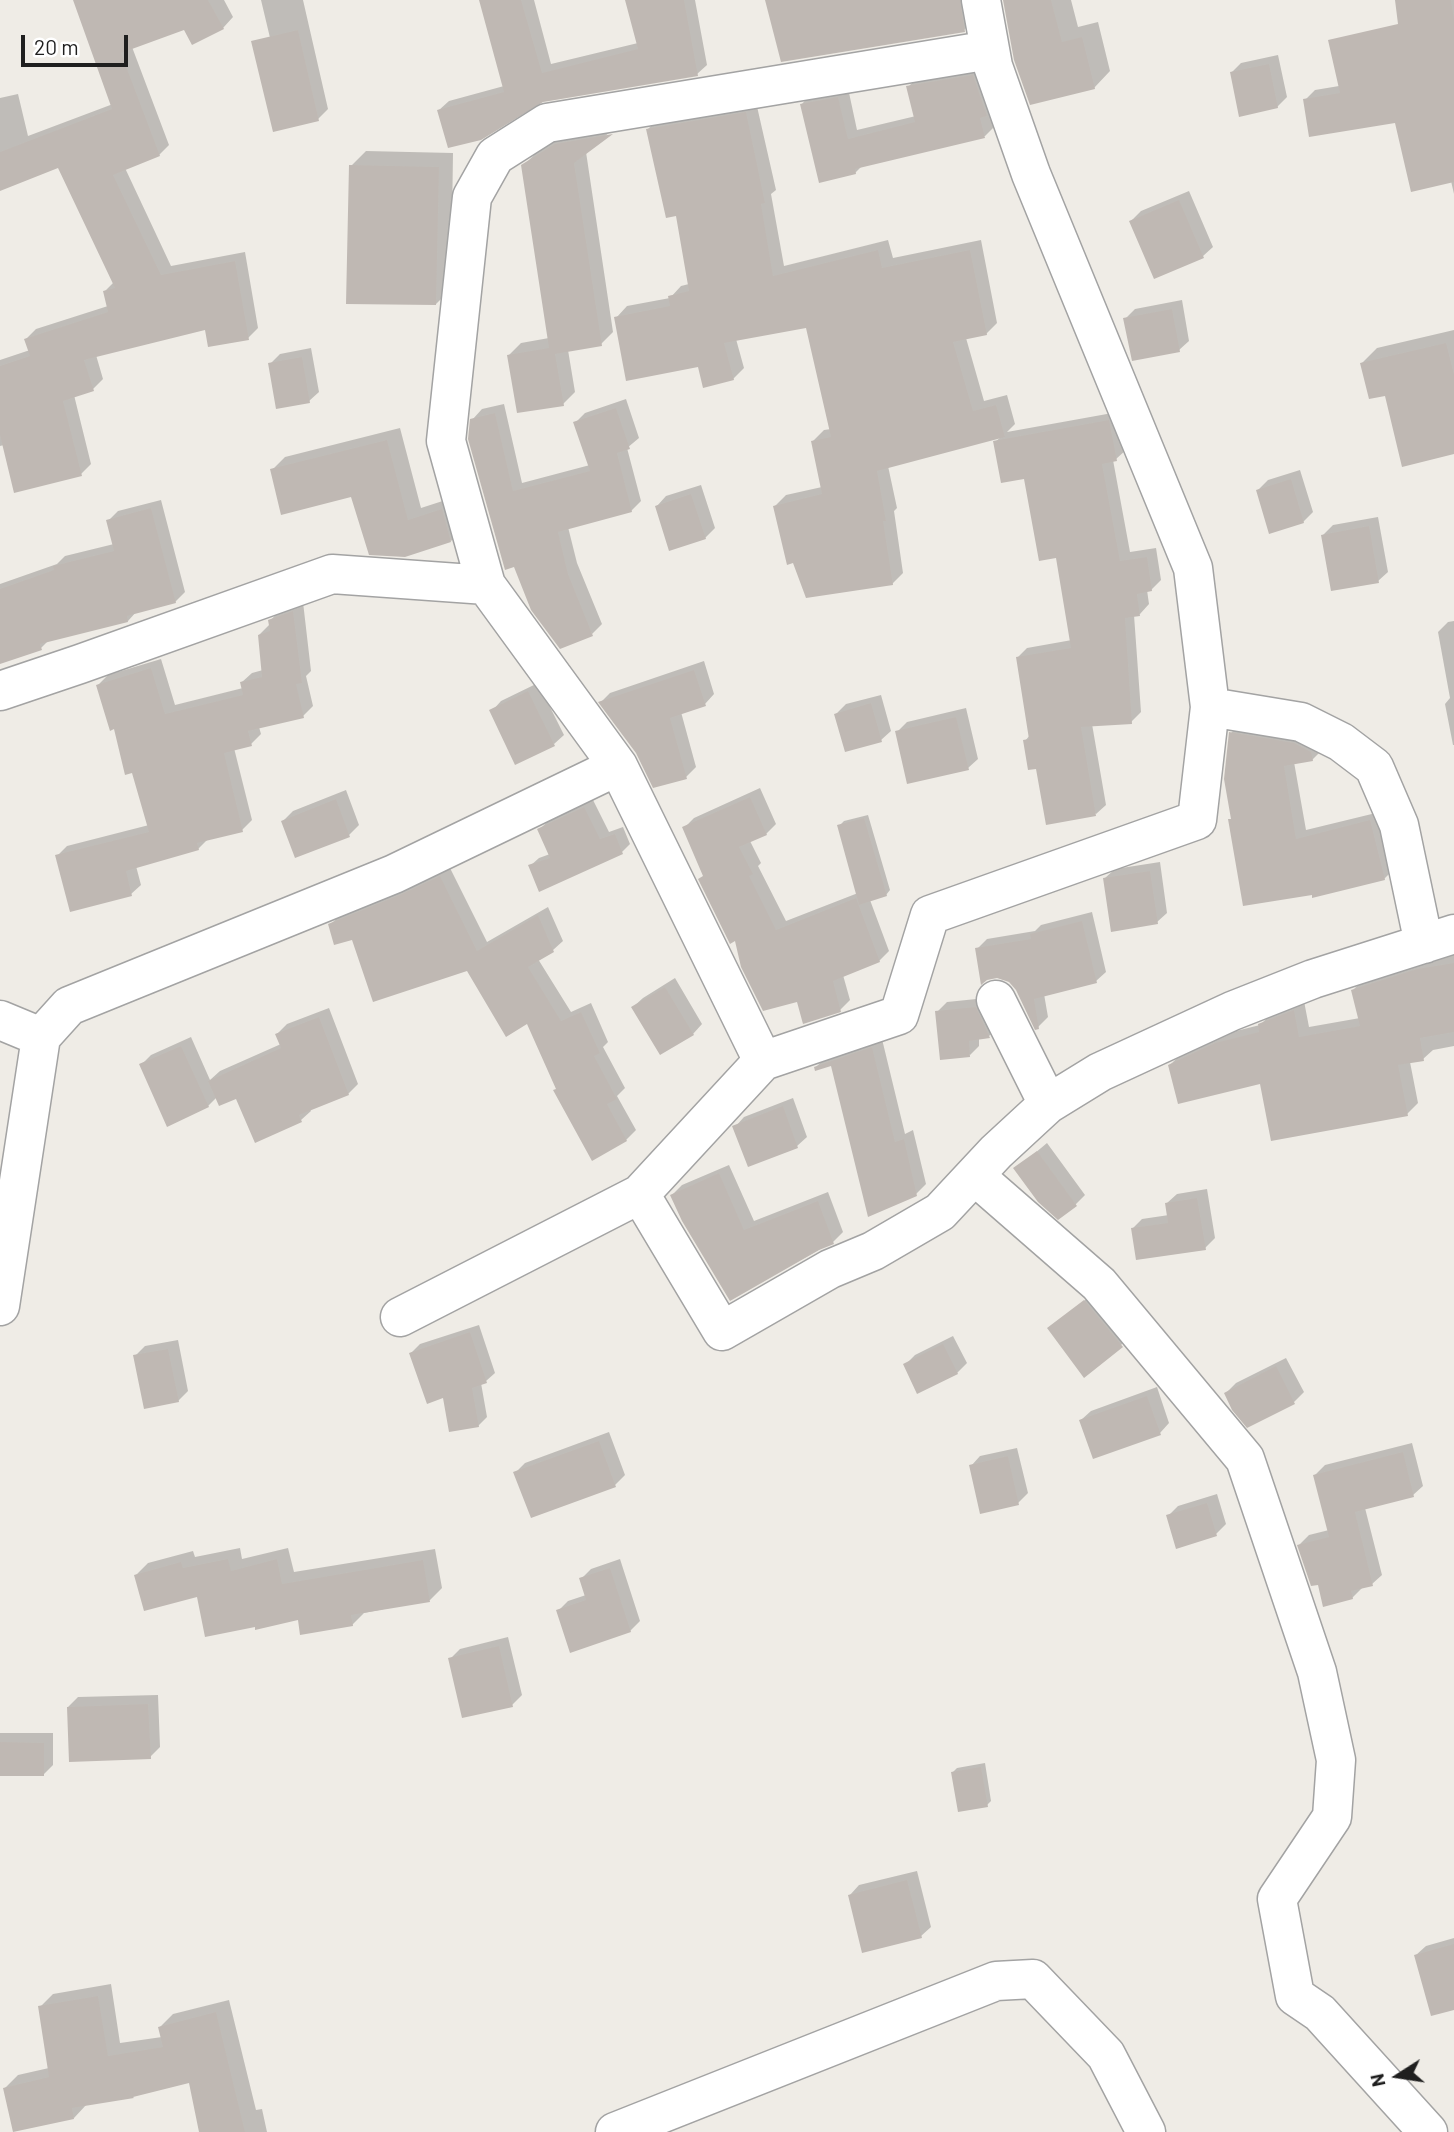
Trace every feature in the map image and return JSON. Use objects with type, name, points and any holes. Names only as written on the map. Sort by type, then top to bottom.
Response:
[{"type":"street","points":[[400,1317],[640,1194],[763,1061],[899,1015],[930,915],[1197,820],[1210,707],[1194,568],[1031,174],[993,66],[981,0]]},
{"type":"street","points":[[763,1061],[618,766],[486,585],[446,442],[472,197],[495,156],[547,123],[990,50]]},
{"type":"street","points":[[0,691],[332,574],[486,585]]},
{"type":"street","points":[[640,1194],[722,1331],[830,1269],[873,1251],[940,1212],[996,1152],[1048,1104],[1100,1072],[1232,1011],[1313,979],[1439,939],[1399,825],[1374,766],[1341,742],[1301,722],[1210,707]]},
{"type":"street","points":[[0,1306],[7,1208],[41,1037],[69,1006],[394,874],[618,766]]},
{"type":"street","points":[[996,1000],[1048,1104]]},
{"type":"street","points":[[0,1020],[41,1037]]},
{"type":"street","points":[[975,1176],[1099,1284],[1245,1459],[1317,1672],[1336,1760],[1332,1817],[1277,1899],[1295,1996],[1320,2013],[1428,2132]]},
{"type":"street","points":[[615,2132],[996,1981],[1033,1979],[1106,2055],[1146,2132]]},
{"type":"building","points":[[73,0],[208,0],[224,29],[192,45],[184,30],[121,53],[160,156],[113,175],[161,275],[235,261],[249,340],[208,347],[205,330],[84,360],[94,391],[63,401],[82,476],[14,493],[0,435],[0,366],[30,356],[24,339],[108,312],[103,291],[115,288],[58,168],[0,191],[0,152],[112,109]]},
{"type":"building","points":[[479,0],[521,0],[542,73],[638,49],[625,0],[684,0],[698,76],[543,102],[481,140],[448,148],[437,110],[504,92]]},
{"type":"building","points":[[765,0],[960,0],[965,32],[781,62]]},
{"type":"building","points":[[1003,0],[1051,0],[1062,42],[1082,37],[1095,89],[1030,105],[1014,60]]},
{"type":"building","points":[[1395,0],[1451,0],[1454,19],[1454,182],[1411,192],[1395,123],[1309,137],[1303,99],[1340,93],[1328,40],[1398,24]]},
{"type":"building","points":[[298,30],[319,121],[273,132],[251,41]]},
{"type":"building","points":[[1269,64],[1278,108],[1239,117],[1230,72]]},
{"type":"building","points":[[973,75],[987,116],[980,118],[985,138],[855,169],[856,174],[819,183],[800,104],[838,97],[848,139],[915,122],[906,86]]},
{"type":"building","points":[[746,112],[765,203],[761,204],[773,276],[878,250],[882,268],[970,250],[987,335],[953,342],[973,411],[996,405],[1005,437],[877,471],[893,585],[806,598],[793,563],[787,565],[773,506],[822,494],[811,441],[831,437],[806,328],[724,343],[734,380],[703,388],[698,367],[626,381],[614,317],[670,306],[668,296],[689,291],[676,216],[666,218],[646,129]]},
{"type":"building","points":[[613,134],[574,163],[602,346],[555,354],[564,406],[517,413],[507,355],[549,348],[521,165],[555,144]]},
{"type":"building","points":[[349,165],[439,167],[436,305],[346,304]]},
{"type":"building","points":[[1179,200],[1204,258],[1154,279],[1129,221]]},
{"type":"building","points":[[1172,309],[1180,352],[1132,361],[1123,318]]},
{"type":"building","points":[[1446,343],[1454,375],[1454,454],[1402,467],[1385,396],[1369,399],[1360,363]]},
{"type":"building","points":[[302,357],[310,403],[276,409],[268,363]]},
{"type":"building","points":[[616,408],[630,449],[617,453],[632,512],[558,532],[568,574],[593,636],[560,649],[531,610],[514,567],[505,570],[468,439],[470,419],[495,413],[513,491],[590,471],[573,422]]},
{"type":"building","points":[[1109,420],[1117,461],[1102,464],[1120,561],[1147,557],[1152,591],[1137,594],[1140,616],[1125,618],[1132,724],[1081,727],[1096,816],[1046,825],[1036,769],[1028,770],[1023,740],[1029,739],[1016,657],[1071,648],[1056,558],[1039,561],[1024,479],[1001,483],[993,441]]},
{"type":"building","points":[[387,440],[408,520],[442,509],[451,542],[405,557],[369,555],[351,497],[281,515],[270,469]]},
{"type":"building","points":[[1291,479],[1304,523],[1269,534],[1256,490]]},
{"type":"building","points":[[691,494],[706,539],[669,551],[655,506]]},
{"type":"building","points":[[151,508],[176,603],[127,616],[128,622],[40,644],[42,650],[0,664],[0,589],[54,570],[53,566],[114,551],[106,520]]},
{"type":"building","points":[[1369,526],[1379,583],[1331,591],[1321,535]]},
{"type":"building","points":[[293,611],[302,683],[296,684],[304,718],[248,731],[252,746],[224,753],[243,832],[197,843],[199,850],[126,871],[132,896],[70,912],[55,855],[149,832],[132,773],[125,775],[114,729],[110,731],[96,685],[151,668],[165,714],[243,695],[240,682],[262,677],[258,635],[270,631],[268,620]]},
{"type":"building","points":[[694,670],[706,706],[670,718],[687,779],[653,788],[636,753],[598,702]]},
{"type":"building","points":[[528,691],[555,746],[515,765],[489,710]]},
{"type":"building","points":[[871,703],[882,742],[845,752],[834,714]]},
{"type":"building","points":[[956,717],[969,770],[907,784],[895,731]]},
{"type":"building","points":[[1229,732],[1294,743],[1311,752],[1313,761],[1284,766],[1296,839],[1370,820],[1385,880],[1312,898],[1312,895],[1243,906],[1224,779]]},
{"type":"building","points":[[750,797],[767,835],[739,847],[753,874],[749,876],[776,930],[856,898],[880,962],[833,981],[841,1012],[803,1024],[797,1002],[763,1011],[741,967],[735,941],[730,944],[698,879],[703,876],[682,827]]},
{"type":"building","points":[[336,799],[350,837],[295,858],[281,821]]},
{"type":"building","points":[[584,807],[600,839],[615,834],[623,854],[539,892],[528,865],[550,858],[537,829]]},
{"type":"building","points":[[864,818],[887,896],[859,905],[837,825]]},
{"type":"building","points":[[1150,871],[1158,924],[1111,932],[1103,878]]},
{"type":"building","points":[[440,876],[477,951],[538,915],[554,952],[528,967],[561,1021],[581,1012],[600,1053],[594,1056],[617,1099],[607,1104],[627,1141],[592,1161],[553,1090],[556,1089],[527,1024],[506,1037],[467,971],[373,1002],[352,940],[334,945],[328,924]]},
{"type":"building","points":[[1082,921],[1097,983],[1034,999],[1039,1029],[1035,1030],[1016,990],[1009,982],[997,978],[987,980],[981,985],[975,948],[1031,939],[1030,934]]},
{"type":"building","points":[[1454,963],[1454,1032],[1420,1038],[1424,1061],[1398,1065],[1408,1116],[1271,1141],[1260,1084],[1178,1104],[1168,1065],[1215,1043],[1259,1032],[1258,1024],[1294,1010],[1299,1037],[1360,1026],[1351,990],[1417,969]]},
{"type":"building","points":[[665,987],[694,1035],[660,1055],[631,1007]]},
{"type":"building","points":[[976,1007],[990,1038],[969,1041],[970,1057],[940,1060],[935,1011]]},
{"type":"building","points":[[319,1017],[349,1095],[299,1115],[302,1122],[255,1143],[236,1099],[219,1106],[208,1081],[281,1048],[275,1034]]},
{"type":"building","points":[[181,1046],[209,1107],[167,1127],[139,1064]]},
{"type":"building","points":[[872,1047],[895,1142],[904,1139],[917,1196],[868,1217],[831,1066],[815,1071],[814,1067]]},
{"type":"building","points":[[783,1106],[798,1148],[748,1167],[732,1126]]},
{"type":"building","points":[[1037,1151],[1077,1206],[1058,1220],[1038,1202],[1013,1168]]},
{"type":"building","points":[[719,1173],[744,1230],[818,1201],[834,1244],[730,1301],[682,1221],[670,1195]]},
{"type":"building","points":[[1197,1198],[1206,1250],[1136,1260],[1131,1228],[1168,1223],[1165,1203]]},
{"type":"building","points":[[1084,1300],[1123,1347],[1084,1378],[1047,1328]]},
{"type":"building","points":[[470,1332],[487,1383],[472,1388],[479,1427],[449,1432],[443,1398],[427,1404],[409,1353]]},
{"type":"building","points":[[943,1344],[958,1374],[917,1394],[903,1364]]},
{"type":"building","points":[[168,1349],[179,1402],[144,1409],[133,1355]]},
{"type":"building","points":[[1276,1366],[1295,1404],[1247,1428],[1232,1410],[1224,1393]]},
{"type":"building","points":[[1147,1396],[1161,1435],[1093,1459],[1079,1420]]},
{"type":"building","points":[[599,1441],[616,1487],[531,1518],[513,1472]]},
{"type":"building","points":[[1403,1452],[1414,1497],[1355,1512],[1373,1586],[1351,1591],[1353,1599],[1323,1607],[1318,1585],[1311,1586],[1297,1545],[1329,1537],[1313,1475]]},
{"type":"building","points":[[1008,1456],[1019,1505],[980,1514],[969,1465]]},
{"type":"building","points":[[1207,1503],[1217,1536],[1176,1549],[1166,1515]]},
{"type":"building","points":[[228,1559],[231,1571],[277,1559],[282,1584],[423,1560],[430,1602],[351,1615],[353,1626],[300,1635],[298,1620],[255,1630],[255,1627],[205,1637],[197,1597],[144,1611],[134,1575],[181,1562],[183,1568]]},
{"type":"building","points":[[610,1568],[631,1632],[570,1653],[556,1610],[586,1600],[579,1578]]},
{"type":"building","points":[[499,1646],[513,1707],[462,1718],[448,1658]]},
{"type":"building","points":[[148,1704],[151,1759],[69,1762],[67,1707]]},
{"type":"building","points":[[0,1742],[44,1743],[44,1776],[0,1776]]},
{"type":"building","points":[[981,1767],[988,1807],[958,1812],[951,1772]]},
{"type":"building","points":[[907,1880],[922,1938],[862,1953],[848,1895]]},
{"type":"building","points":[[1454,1944],[1454,2010],[1431,2016],[1414,1955]]},
{"type":"building","points":[[98,1996],[108,2056],[163,2047],[158,2027],[216,2012],[245,2132],[199,2132],[189,2083],[134,2098],[72,2108],[74,2119],[13,2132],[3,2088],[49,2077],[38,2006]]}]
